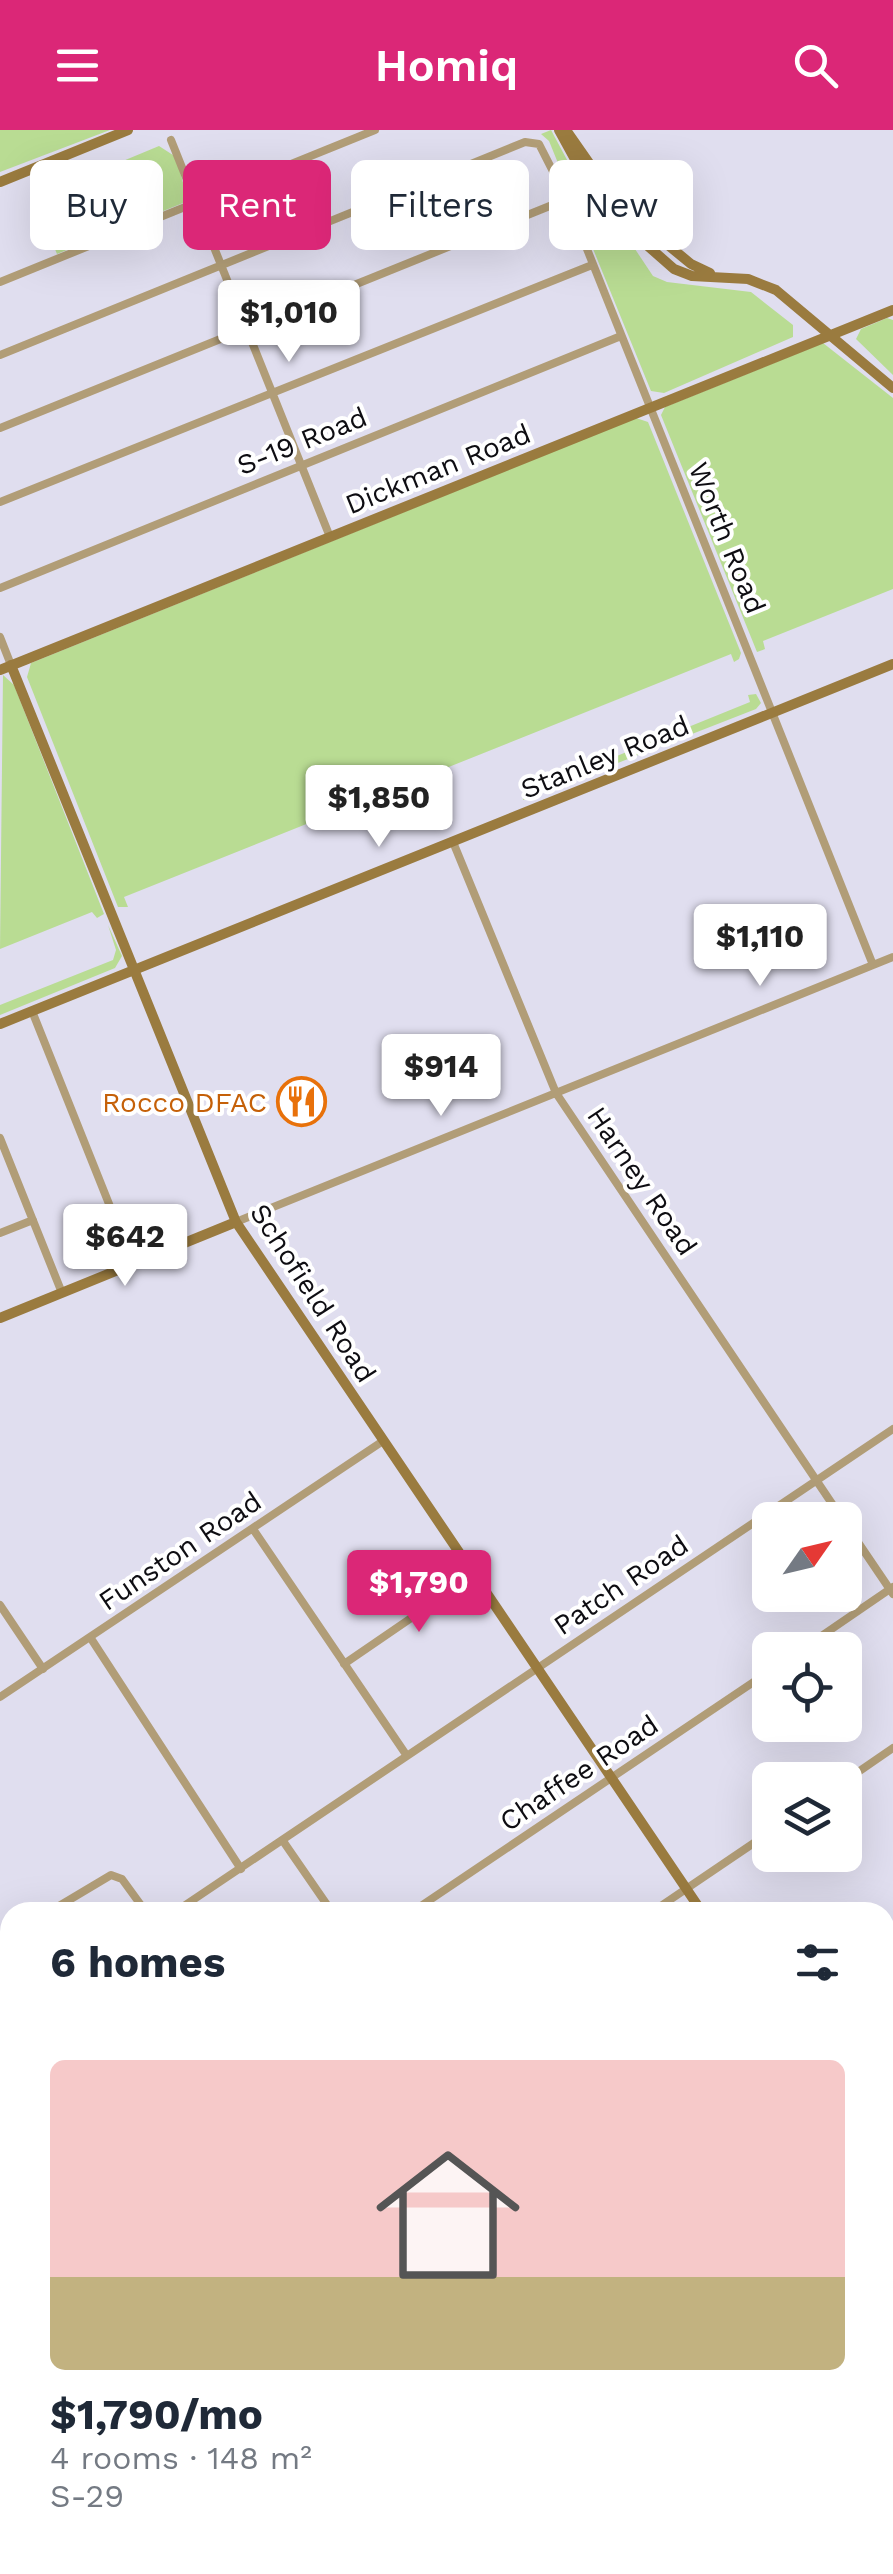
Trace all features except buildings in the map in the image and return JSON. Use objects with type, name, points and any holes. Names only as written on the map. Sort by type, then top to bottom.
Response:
[{"type":"street","points":[[0,182],[128,130]]},
{"type":"street","points":[[302,160],[375,130]]},
{"type":"street","points":[[563,130],[590,190],[609,214],[649,247],[684,273],[762,282],[893,388]]},
{"type":"street","points":[[563,130],[617,203],[691,264],[711,274]]},
{"type":"street","points":[[171,140],[183,171]]},
{"type":"street","name":"Worth Road","points":[[220,265],[525,142],[539,144],[551,160]]},
{"type":"street","points":[[0,428],[549,206]]},
{"type":"street","points":[[0,282],[183,209]]},
{"type":"street","points":[[214,250],[330,537]]},
{"type":"street","name":"Worth Road","points":[[586,250],[873,965]]},
{"type":"street","points":[[0,354],[220,265]]},
{"type":"street","points":[[0,502],[592,265]]},
{"type":"street","name":"Dickman Road","points":[[6,668],[893,310]]},
{"type":"street","name":"S-19 Road","points":[[0,588],[621,336]]},
{"type":"street","name":"Schofield Road","points":[[0,637],[6,668],[236,1222],[695,1902]]},
{"type":"street","name":"Stanley Road","points":[[0,1024],[893,664]]},
{"type":"street","name":"Harney Road","points":[[453,842],[556,1092],[831,1502]]},
{"type":"street","points":[[0,1318],[893,957]]},
{"type":"street","points":[[32,1012],[133,1264]]},
{"type":"street","points":[[0,1138],[62,1293]]},
{"type":"street","points":[[0,1233],[33,1220]]},
{"type":"street","name":"Patch Road","points":[[190,1902],[893,1429]]},
{"type":"street","name":"Funston Road","points":[[0,1697],[384,1442]]},
{"type":"street","points":[[253,1529],[408,1756]]},
{"type":"street","name":"Harney Road","points":[[862,1547],[892,1590]]},
{"type":"street","points":[[344,1664],[474,1576]]},
{"type":"street","points":[[828,1632],[892,1590]]},
{"type":"street","points":[[0,1605],[43,1669]]},
{"type":"street","points":[[90,1638],[242,1868]]},
{"type":"street","name":"Chaffee Road","points":[[427,1902],[752,1683]]},
{"type":"street","points":[[862,1769],[893,1748]]},
{"type":"street","points":[[283,1840],[325,1902]]},
{"type":"street","points":[[667,1902],[752,1844]]},
{"type":"street","points":[[64,1902],[104,1878],[118,1877],[138,1902]]},
{"type":"green space","points":[[0,130],[110,130],[30,160],[0,172]]},
{"type":"green space","points":[[551,130],[567,160],[557,160],[549,141],[541,134]]},
{"type":"green space","points":[[159,146],[176,157],[183,183],[183,203],[163,211],[163,160],[125,160]]},
{"type":"green space","points":[[593,250],[636,250],[653,276],[667,282],[751,292],[793,325],[793,337],[664,393],[651,391]]},
{"type":"green space","points":[[887,318],[893,320],[893,375],[856,339],[861,329]]},
{"type":"green space","points":[[823,343],[893,398],[893,589],[763,641],[765,649],[757,652],[661,415],[665,407]]},
{"type":"green space","points":[[636,418],[648,422],[741,653],[739,659],[734,662],[731,654],[124,897],[128,907],[118,907],[27,677],[31,663]]},
{"type":"green space","points":[[3,675],[14,685],[104,914],[97,918],[92,912],[0,949]]},
{"type":"green space","points":[[756,694],[761,703],[756,709],[523,800],[523,794],[750,702],[748,695]]},
{"type":"green space","points":[[108,925],[122,956],[115,968],[0,1015],[0,1005],[113,960],[116,950]]},
{"type":"place","name":"Rocco DFAC","points":[[302,1102]]}]
